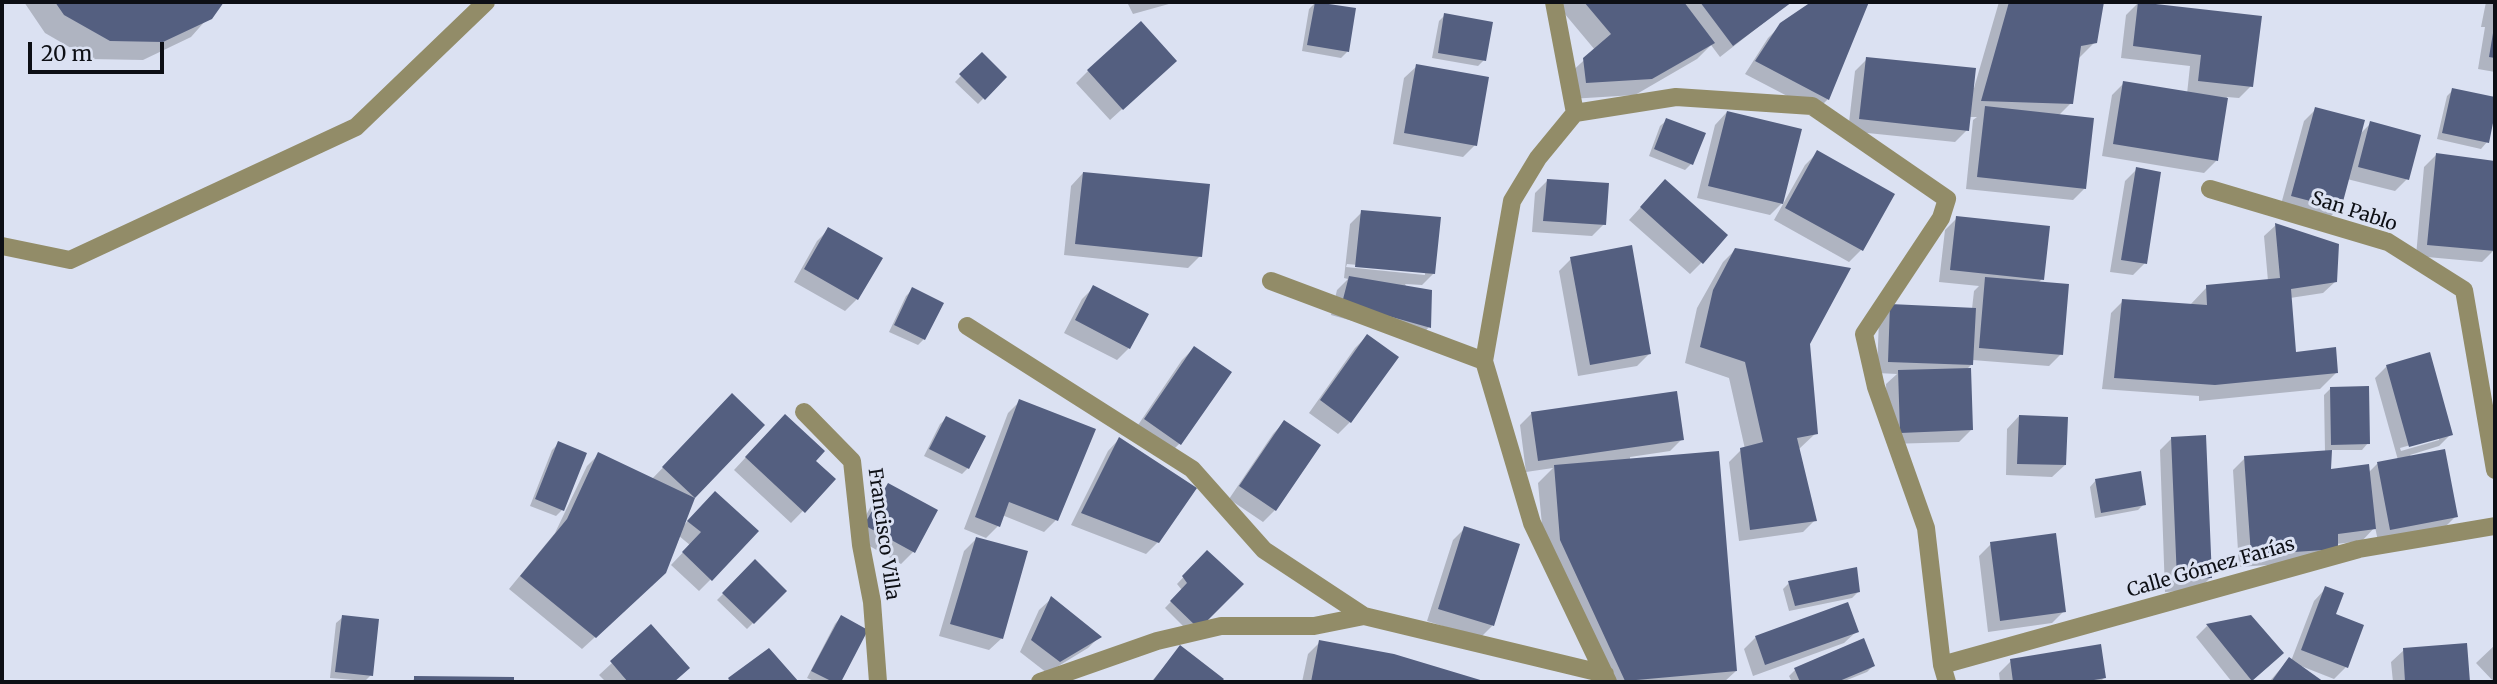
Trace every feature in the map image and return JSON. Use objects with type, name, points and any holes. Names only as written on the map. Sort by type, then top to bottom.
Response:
[{"type":"street","points":[[2,246],[70,260],[356,127],[486,2]]},
{"type":"street","points":[[1554,2],[1575,113]]},
{"type":"street","points":[[1607,678],[1532,523],[1484,361],[1512,201],[1538,158],[1575,113],[1676,97],[1812,106],[1947,199],[1941,218],[1864,334],[1876,387],[1926,528],[1944,674]]},
{"type":"street","name":"San Pablo","points":[[2210,190],[2388,242],[2464,290],[2495,470]]},
{"type":"street","points":[[1272,281],[1484,361]]},
{"type":"street","points":[[967,326],[1192,469],[1264,550],[1364,616],[1607,678]]},
{"type":"street","name":"Francisco Villa","points":[[803,412],[852,461],[861,545],[872,602],[878,682]]},
{"type":"street","name":"Calle Gómez Farías","points":[[1944,674],[2359,549],[2495,526]]},
{"type":"street","points":[[1040,682],[1157,641],[1221,626],[1314,626],[1364,616]]},
{"type":"building","points":[[55,2],[224,2],[212,19],[163,42],[110,41],[64,15]]},
{"type":"building","points":[[1315,2],[1356,8],[1349,52],[1307,45]]},
{"type":"building","points":[[1584,2],[1684,2],[1715,43],[1652,79],[1586,83],[1583,58],[1611,34]]},
{"type":"building","points":[[1700,2],[1792,2],[1733,46]]},
{"type":"building","points":[[1811,2],[1869,2],[1829,100],[1755,61],[1780,23]]},
{"type":"building","points":[[2009,2],[2104,2],[2097,43],[2081,46],[2073,104],[1981,101]]},
{"type":"building","points":[[2138,2],[2262,16],[2253,87],[2198,81],[2201,55],[2133,46]]},
{"type":"building","points":[[1444,13],[1493,22],[1486,61],[1438,53]]},
{"type":"building","points":[[1141,21],[1177,61],[1123,110],[1087,70]]},
{"type":"building","points":[[2495,27],[2495,58],[2489,57]]},
{"type":"building","points":[[982,52],[1007,77],[985,100],[959,74]]},
{"type":"building","points":[[1866,57],[1976,68],[1969,131],[1859,119]]},
{"type":"building","points":[[1416,64],[1489,77],[1477,146],[1404,133]]},
{"type":"building","points":[[2123,81],[2228,98],[2218,161],[2113,144]]},
{"type":"building","points":[[2452,88],[2495,97],[2489,143],[2442,133]]},
{"type":"building","points":[[1985,106],[2094,118],[2086,189],[1977,177]]},
{"type":"building","points":[[2315,107],[2365,120],[2341,209],[2291,196]]},
{"type":"building","points":[[1727,111],[1802,129],[1783,204],[1708,186]]},
{"type":"building","points":[[1666,118],[1706,133],[1693,165],[1654,149]]},
{"type":"building","points":[[2370,121],[2421,135],[2409,180],[2358,167]]},
{"type":"building","points":[[1817,150],[1895,194],[1863,251],[1785,208]]},
{"type":"building","points":[[2436,153],[2495,161],[2495,251],[2427,245]]},
{"type":"building","points":[[2136,167],[2161,172],[2147,264],[2121,260]]},
{"type":"building","points":[[1083,172],[1210,184],[1202,257],[1075,244]]},
{"type":"building","points":[[1547,179],[1609,183],[1606,225],[1543,221]]},
{"type":"building","points":[[1665,179],[1728,235],[1703,264],[1640,207]]},
{"type":"building","points":[[1361,210],[1441,217],[1435,274],[1355,267]]},
{"type":"building","points":[[1956,216],[2050,226],[2044,280],[1950,270]]},
{"type":"building","points":[[2275,223],[2339,244],[2337,282],[2291,289],[2296,352],[2336,347],[2338,373],[2215,385],[2114,378],[2122,299],[2207,305],[2206,285],[2280,278]]},
{"type":"building","points":[[828,227],[883,258],[858,300],[804,269]]},
{"type":"building","points":[[1632,245],[1651,354],[1590,365],[1570,257]]},
{"type":"building","points":[[1735,248],[1851,268],[1810,344],[1818,434],[1797,438],[1817,521],[1750,530],[1740,448],[1763,442],[1745,362],[1700,347],[1713,290]]},
{"type":"building","points":[[1349,276],[1432,290],[1431,328],[1342,303]]},
{"type":"building","points":[[1985,277],[2069,284],[2063,355],[1979,348]]},
{"type":"building","points":[[1093,285],[1149,314],[1130,349],[1075,320]]},
{"type":"building","points":[[912,287],[944,303],[925,340],[894,325]]},
{"type":"building","points":[[1890,304],[1976,308],[1973,365],[1888,362]]},
{"type":"building","points":[[1367,334],[1399,357],[1351,423],[1320,400]]},
{"type":"building","points":[[1194,346],[1232,372],[1181,445],[1144,419]]},
{"type":"building","points":[[2430,352],[2453,435],[2409,447],[2386,365]]},
{"type":"building","points":[[1971,368],[1973,430],[1900,433],[1898,370]]},
{"type":"building","points":[[2369,386],[2370,444],[2331,445],[2330,387]]},
{"type":"building","points":[[1677,391],[1684,440],[1538,461],[1531,412]]},
{"type":"building","points":[[732,393],[765,425],[695,498],[662,467]]},
{"type":"building","points":[[1019,399],[1096,429],[1058,521],[1009,502],[1000,527],[975,517]]},
{"type":"building","points":[[785,414],[825,451],[816,461],[836,479],[805,513],[745,457]]},
{"type":"building","points":[[2019,415],[2068,417],[2066,465],[2017,464]]},
{"type":"building","points":[[946,416],[986,436],[969,469],[929,449]]},
{"type":"building","points":[[1284,420],[1321,445],[1276,511],[1239,486]]},
{"type":"building","points":[[2206,435],[2212,578],[2177,580],[2171,437]]},
{"type":"building","points":[[1119,437],[1197,488],[1159,543],[1081,513]]},
{"type":"building","points":[[558,441],[587,453],[564,511],[535,499]]},
{"type":"building","points":[[2445,449],[2458,517],[2390,530],[2377,462]]},
{"type":"building","points":[[2332,450],[2331,469],[2369,464],[2376,529],[2338,534],[2338,549],[2251,555],[2244,456]]},
{"type":"building","points":[[1719,451],[1737,671],[1625,681],[1560,540],[1554,465]]},
{"type":"building","points":[[598,452],[695,498],[666,573],[596,638],[520,576],[567,519]]},
{"type":"building","points":[[2141,471],[2146,505],[2101,513],[2095,479]]},
{"type":"building","points":[[888,483],[938,510],[915,553],[864,525]]},
{"type":"building","points":[[715,491],[759,531],[712,581],[682,552],[701,532],[687,521]]},
{"type":"building","points":[[1464,526],[1520,544],[1494,626],[1438,609]]},
{"type":"building","points":[[2056,533],[2066,612],[2000,621],[1990,542]]},
{"type":"building","points":[[976,537],[1028,551],[1003,639],[950,624]]},
{"type":"building","points":[[1207,550],[1244,584],[1199,629],[1170,601],[1187,583],[1182,576]]},
{"type":"building","points":[[755,559],[787,591],[754,624],[722,593]]},
{"type":"building","points":[[1857,567],[1860,592],[1795,606],[1788,581]]},
{"type":"building","points":[[2325,586],[2344,593],[2336,614],[2364,625],[2348,668],[2301,650]]},
{"type":"building","points":[[1051,596],[1102,637],[1060,662],[1031,640]]},
{"type":"building","points":[[1848,602],[1859,632],[1765,665],[1755,636]]},
{"type":"building","points":[[342,615],[379,619],[373,676],[335,672]]},
{"type":"building","points":[[841,615],[868,630],[841,682],[833,682],[811,671]]},
{"type":"building","points":[[2251,615],[2284,653],[2252,681],[2206,624]]},
{"type":"building","points":[[651,624],[690,668],[674,682],[628,682],[610,661]]},
{"type":"building","points":[[1864,638],[1875,666],[1837,682],[1800,682],[1794,668]]},
{"type":"building","points":[[1319,640],[1394,654],[1487,682],[1311,682]]},
{"type":"building","points":[[2467,643],[2470,682],[2405,682],[2403,648]]},
{"type":"building","points":[[2101,644],[2106,678],[2082,682],[2013,682],[2010,659]]},
{"type":"building","points":[[1180,645],[1224,679],[1221,682],[1152,682]]},
{"type":"building","points":[[769,648],[799,682],[731,682],[728,678]]},
{"type":"building","points":[[2289,657],[2324,682],[2271,682]]},
{"type":"building","points":[[414,676],[514,677],[514,682],[414,682]]}]
